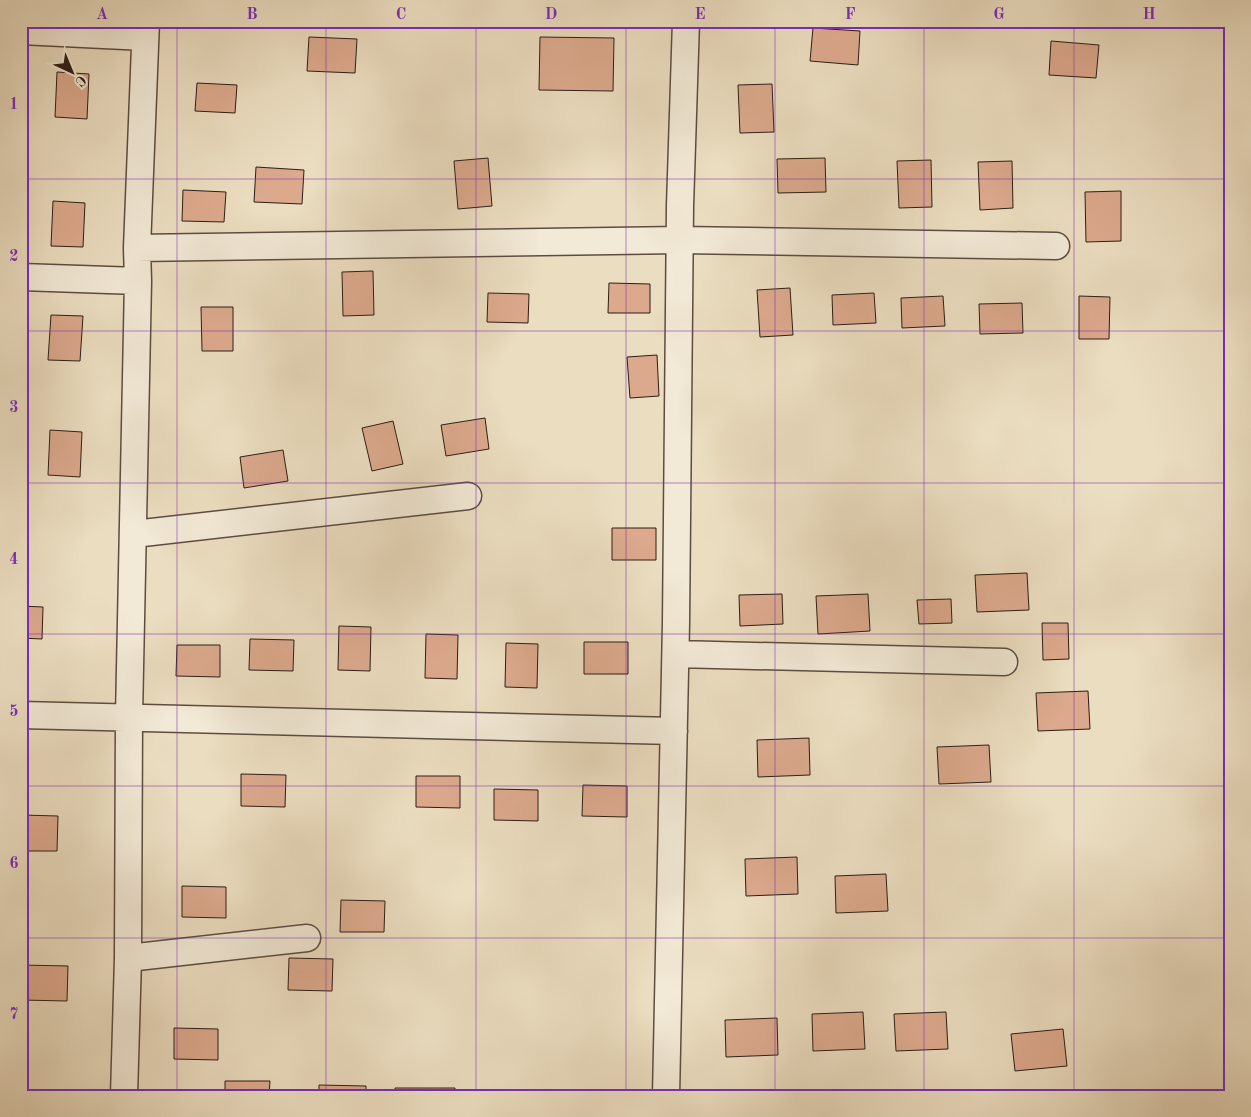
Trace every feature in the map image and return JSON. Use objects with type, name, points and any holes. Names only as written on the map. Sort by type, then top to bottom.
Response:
[{"type":"street","points":[[666,1096],[676,654],[680,240],[686,21]]},
{"type":"street","points":[[21,31],[146,29],[137,248],[134,534],[129,717],[128,958],[124,1096]]},
{"type":"street","points":[[137,248],[680,240],[1056,246]]},
{"type":"street","points":[[21,277],[138,281]]},
{"type":"street","points":[[134,534],[468,496]]},
{"type":"street","points":[[676,654],[1004,662]]},
{"type":"street","points":[[21,715],[674,731]]},
{"type":"street","points":[[128,958],[307,938]]},
{"type":"building","points":[[923,21],[970,21],[970,26]]},
{"type":"building","points":[[813,28],[860,31],[858,65],[810,61]]},
{"type":"building","points":[[309,37],[357,39],[355,73],[307,71]]},
{"type":"building","points":[[540,37],[614,38],[613,91],[539,90]]},
{"type":"building","points":[[1051,41],[1099,45],[1096,78],[1049,75]]},
{"type":"building","points":[[57,72],[89,74],[87,119],[55,117]]},
{"type":"building","points":[[197,83],[237,85],[235,113],[195,111]]},
{"type":"building","points":[[772,84],[774,132],[740,133],[738,85]]},
{"type":"building","points":[[488,158],[492,206],[458,209],[454,161]]},
{"type":"building","points":[[825,158],[826,192],[778,193],[777,159]]},
{"type":"building","points":[[931,160],[932,207],[899,208],[897,161]]},
{"type":"building","points":[[1012,161],[1013,208],[980,210],[978,162]]},
{"type":"building","points":[[256,167],[304,170],[302,204],[254,202]]},
{"type":"building","points":[[183,190],[226,192],[224,222],[182,221]]},
{"type":"building","points":[[1121,191],[1121,241],[1086,242],[1085,192]]},
{"type":"building","points":[[53,201],[85,203],[83,247],[51,246]]},
{"type":"building","points":[[373,271],[374,315],[343,316],[342,272]]},
{"type":"building","points":[[609,283],[650,284],[650,313],[608,313]]},
{"type":"building","points":[[790,288],[793,335],[760,337],[757,290]]},
{"type":"building","points":[[488,293],[529,294],[528,323],[487,322]]},
{"type":"building","points":[[874,293],[876,323],[833,325],[832,295]]},
{"type":"building","points":[[943,296],[945,326],[902,328],[901,298]]},
{"type":"building","points":[[1079,296],[1110,297],[1109,339],[1079,339]]},
{"type":"building","points":[[1022,303],[1023,333],[980,334],[979,304]]},
{"type":"building","points":[[201,307],[233,307],[233,351],[202,351]]},
{"type":"building","points":[[51,315],[83,316],[80,361],[48,360]]},
{"type":"building","points":[[657,355],[659,396],[630,398],[627,357]]},
{"type":"building","points":[[485,418],[489,449],[446,456],[441,425]]},
{"type":"building","points":[[393,421],[403,464],[372,471],[362,428]]},
{"type":"building","points":[[50,430],[82,432],[80,477],[48,475]]},
{"type":"building","points":[[283,450],[288,481],[244,488],[240,457]]},
{"type":"building","points":[[612,528],[656,528],[656,560],[612,560]]},
{"type":"building","points":[[1027,573],[1029,610],[977,612],[975,575]]},
{"type":"building","points":[[782,594],[783,624],[740,626],[739,595]]},
{"type":"building","points":[[868,594],[870,631],[818,634],[816,596]]},
{"type":"building","points":[[951,599],[952,623],[919,624],[917,600]]},
{"type":"building","points":[[21,606],[43,607],[42,639],[21,638]]},
{"type":"building","points":[[1042,623],[1068,623],[1069,659],[1043,660]]},
{"type":"building","points":[[339,626],[371,627],[370,671],[338,670]]},
{"type":"building","points":[[426,634],[458,635],[457,679],[425,678]]},
{"type":"building","points":[[250,639],[294,640],[293,671],[249,670]]},
{"type":"building","points":[[584,642],[628,642],[628,674],[584,674]]},
{"type":"building","points":[[506,643],[538,644],[537,688],[505,687]]},
{"type":"building","points":[[177,645],[220,645],[220,677],[176,676]]},
{"type":"building","points":[[1088,691],[1090,729],[1038,731],[1036,693]]},
{"type":"building","points":[[809,738],[810,775],[758,777],[757,740]]},
{"type":"building","points":[[989,745],[991,782],[939,784],[937,747]]},
{"type":"building","points":[[241,774],[286,775],[285,807],[241,806]]},
{"type":"building","points":[[416,776],[460,776],[460,808],[416,807]]},
{"type":"building","points":[[583,785],[627,786],[627,817],[582,816]]},
{"type":"building","points":[[494,789],[538,790],[538,821],[494,820]]},
{"type":"building","points":[[21,815],[58,816],[57,851],[21,851]]},
{"type":"building","points":[[797,857],[798,894],[746,896],[745,859]]},
{"type":"building","points":[[886,874],[888,911],[836,913],[835,876]]},
{"type":"building","points":[[182,886],[226,887],[226,918],[182,917]]},
{"type":"building","points":[[341,900],[385,901],[384,932],[340,932]]},
{"type":"building","points":[[289,958],[333,959],[332,991],[288,990]]},
{"type":"building","points":[[21,965],[68,966],[67,1001],[21,1000]]},
{"type":"building","points":[[863,1012],[865,1049],[813,1051],[812,1014]]},
{"type":"building","points":[[946,1012],[948,1049],[896,1051],[894,1014]]},
{"type":"building","points":[[777,1018],[778,1055],[726,1057],[725,1020]]},
{"type":"building","points":[[174,1028],[218,1029],[218,1060],[174,1059]]},
{"type":"building","points":[[1063,1029],[1067,1066],[1015,1071],[1011,1034]]},
{"type":"building","points":[[225,1081],[270,1081],[269,1096],[225,1096]]},
{"type":"building","points":[[319,1085],[366,1086],[366,1096],[319,1096]]},
{"type":"building","points":[[395,1088],[455,1088],[455,1096],[395,1096]]}]
